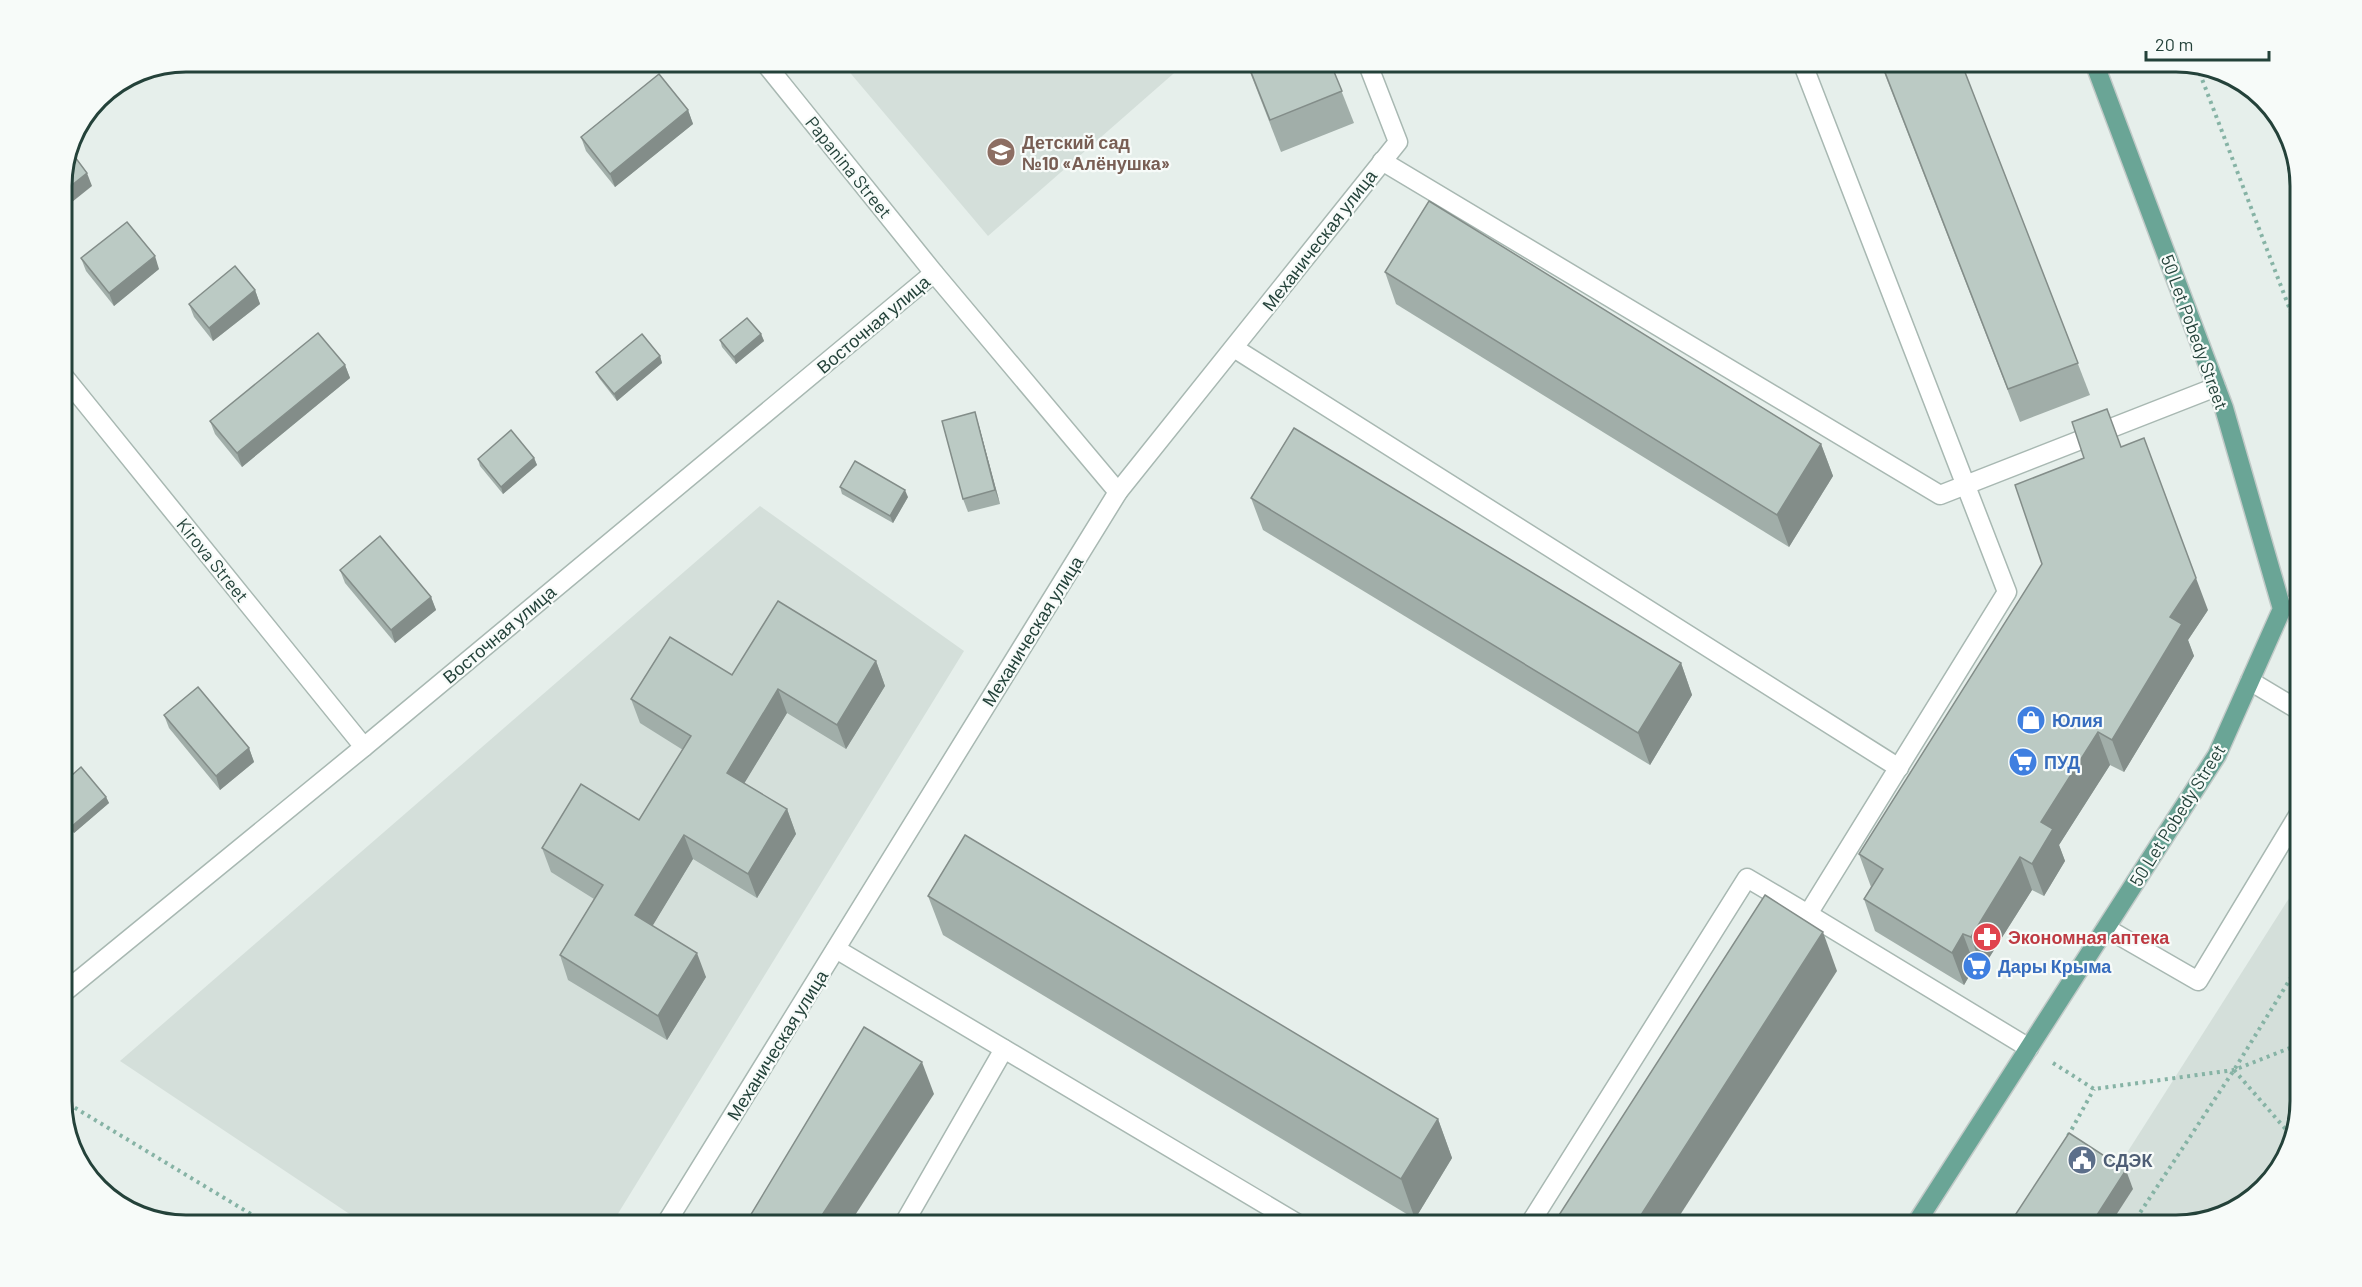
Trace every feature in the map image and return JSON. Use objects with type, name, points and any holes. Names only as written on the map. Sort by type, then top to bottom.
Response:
[{"type":"main road","name":"50 Let Pobedy Street","points":[[1922,1215],[2217,755],[2282,609],[2224,408],[2098,72]]},
{"type":"street","name":"Papanina Street","points":[[772,72],[934,273],[1118,492]]},
{"type":"street","name":"Механическая улица","points":[[672,1215],[1118,492],[1398,142],[1371,72]]},
{"type":"street","points":[[1806,72],[2007,592],[1808,914]]},
{"type":"street","points":[[1382,161],[1940,495],[2216,387]]},
{"type":"street","name":"Восточная улица","points":[[72,986],[364,747],[934,273]]},
{"type":"street","points":[[1234,348],[1899,768]]},
{"type":"street","name":"Kirova Street","points":[[72,386],[364,747]]},
{"type":"street","points":[[2282,609],[2290,606]]},
{"type":"street","points":[[2250,681],[2290,705]]},
{"type":"street","points":[[2106,928],[2198,981],[2290,829]]},
{"type":"street","points":[[1536,1215],[1747,878],[2029,1048]]},
{"type":"street","points":[[836,949],[1282,1215]]},
{"type":"street","points":[[909,1215],[1004,1049]]},
{"type":"path","points":[[2200,75],[2290,310]]},
{"type":"path","points":[[2139,1215],[2290,979]]},
{"type":"path","points":[[2029,1048],[2094,1089],[2234,1070],[2290,1048]]},
{"type":"path","points":[[2234,1070],[2286,1129]]},
{"type":"path","points":[[2062,1144],[2094,1089]]},
{"type":"path","points":[[72,1106],[251,1215]]},
{"type":"shaded area","name":"Детский сад №10 «Алёнушка»","points":[[849,72],[1175,72],[988,236]]},
{"type":"shaded area","points":[[760,506],[964,651],[617,1215],[351,1215],[120,1061]]},
{"type":"shaded area","points":[[2290,897],[2289,1116],[2284,1137],[2271,1164],[2251,1187],[2239,1196],[2198,1213],[2087,1215]]},
{"type":"building","points":[[1251,72],[1334,72],[1342,91],[1270,120]]},
{"type":"building","points":[[1885,72],[1965,72],[2078,363],[2008,389]]},
{"type":"building","points":[[659,74],[688,110],[610,174],[581,137]]},
{"type":"building","points":[[76,158],[87,173],[72,185]]},
{"type":"building","points":[[1429,201],[1821,444],[1777,515],[1385,272]]},
{"type":"building","points":[[127,222],[155,256],[109,293],[81,258]]},
{"type":"building","points":[[235,266],[255,290],[209,328],[189,304]]},
{"type":"building","points":[[747,318],[761,334],[734,357],[720,340]]},
{"type":"building","points":[[318,333],[345,365],[237,453],[210,421]]},
{"type":"building","points":[[642,334],[660,356],[614,394],[596,372]]},
{"type":"building","points":[[2107,409],[2121,447],[2144,438],[2196,578],[2170,617],[2182,624],[2112,740],[2098,732],[2041,822],[2053,829],[2032,864],[2020,857],[1971,937],[1963,934],[1952,953],[1864,899],[1883,869],[1859,854],[2042,564],[2015,485],[2084,458],[2072,422]]},
{"type":"building","points":[[975,412],[995,490],[963,499],[942,421]]},
{"type":"building","points":[[1294,428],[1681,663],[1638,733],[1251,498]]},
{"type":"building","points":[[511,430],[534,458],[501,487],[478,459]]},
{"type":"building","points":[[855,461],[905,490],[890,516],[840,487]]},
{"type":"building","points":[[380,536],[431,597],[391,630],[340,570]]},
{"type":"building","points":[[778,601],[876,661],[837,725],[778,689],[727,773],[787,809],[748,874],[684,835],[635,915],[697,953],[658,1016],[560,955],[603,885],[542,848],[581,784],[639,820],[691,736],[631,699],[670,637],[732,675]]},
{"type":"building","points":[[198,687],[249,748],[216,776],[164,715]]},
{"type":"building","points":[[81,767],[106,797],[72,826],[72,775]]},
{"type":"building","points":[[965,835],[1438,1119],[1401,1179],[928,896]]},
{"type":"building","points":[[1765,895],[1823,932],[1641,1215],[1559,1215]]},
{"type":"building","points":[[864,1027],[922,1062],[822,1215],[751,1215]]},
{"type":"building","points":[[2069,1133],[2126,1170],[2097,1215],[2015,1215]]},
{"type":"place","name":"Детский сад №10 «Алёнушка»","points":[[1001,152]]},
{"type":"place","name":"Юлия","points":[[2031,720]]},
{"type":"place","name":"ПУД","points":[[2023,762]]},
{"type":"place","name":"Экономная аптека","points":[[1987,937]]},
{"type":"place","name":"Дары Крыма","points":[[1977,966]]},
{"type":"place","name":"СДЭК","points":[[2082,1160]]}]
